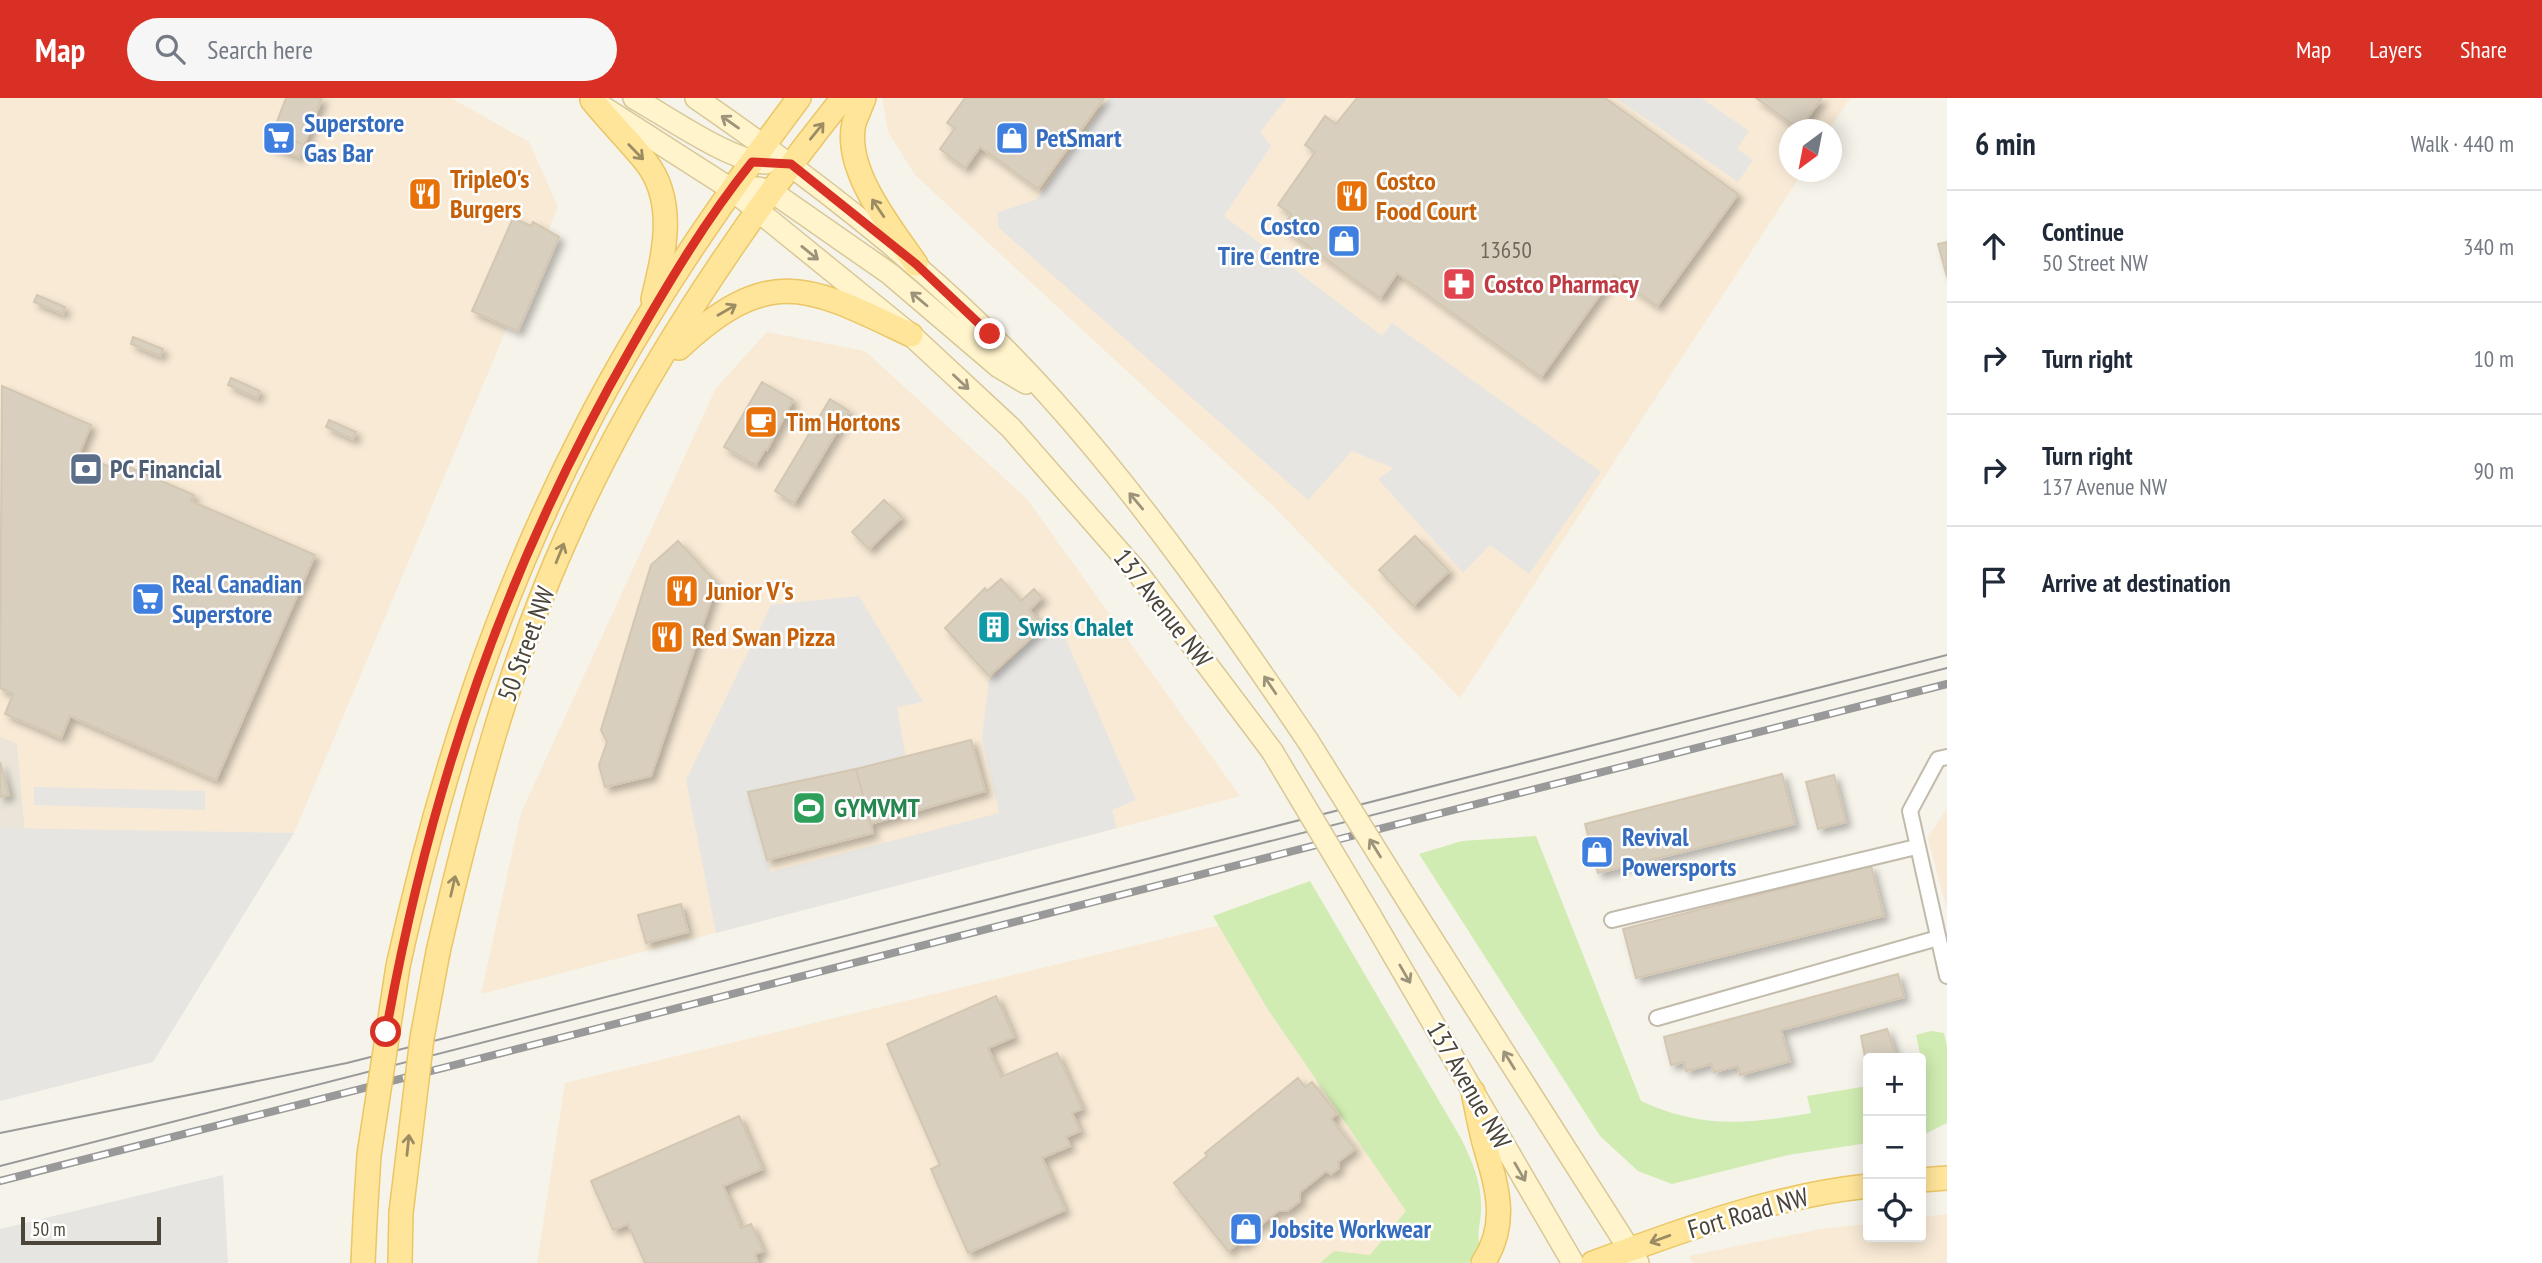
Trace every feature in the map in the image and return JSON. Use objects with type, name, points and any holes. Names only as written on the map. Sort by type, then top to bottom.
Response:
[{"type":"main road","points":[[634,98],[758,154]]},
{"type":"main road","name":"137 Avenue NW","points":[[696,98],[758,154],[791,164],[916,264],[1051,398],[1173,546],[1308,741],[1634,1256]]},
{"type":"main road","name":"50 Street NW","points":[[363,1263],[371,1143],[398,966],[425,844],[479,672],[548,504],[586,426],[649,316],[730,188],[799,98]]},
{"type":"main road","name":"50 Street NW","points":[[400,1263],[401,1213],[422,1038],[438,952],[488,751],[544,595],[568,533],[598,471],[656,369],[757,210],[843,98]]},
{"type":"main road","points":[[864,98],[854,125],[855,149],[868,194],[916,264]]},
{"type":"main road","points":[[591,99],[647,164],[662,201],[665,248],[649,316]]},
{"type":"main road","name":"137 Avenue NW","points":[[591,99],[730,188],[911,335],[1011,428],[1139,573],[1272,751],[1573,1263]]},
{"type":"main road","points":[[730,188],[771,191],[890,274],[999,367],[1051,398]]},
{"type":"main road","points":[[656,369],[703,325],[730,307],[750,299],[790,290],[820,294],[911,335]]},
{"type":"main road","points":[[1473,1092],[1485,1147],[1494,1170],[1500,1212],[1494,1242],[1483,1263]]},
{"type":"main road","points":[[1926,1180],[1947,1178]]},
{"type":"main road","name":"Fort Road NW","points":[[1593,1263],[1634,1256],[1749,1208],[1806,1194],[1863,1187]]},
{"type":"street","points":[[1942,758],[1910,811],[1947,976]]},
{"type":"street","points":[[1612,920],[1916,847]]},
{"type":"street","points":[[1657,1018],[1938,938]]},
{"type":"shaded area","points":[[0,98],[451,98],[529,142],[558,207],[294,833],[25,829],[17,744],[0,736]]},
{"type":"shaded area","points":[[882,98],[1850,98],[1836,119],[1779,119],[1779,182],[1796,182],[1460,698],[1273,506],[915,175],[888,132]]},
{"type":"shaded area","points":[[1109,98],[1287,98],[1260,132],[1271,146],[1224,216],[1382,336],[1392,323],[1601,472],[1529,574],[1490,545],[1463,573],[1378,479],[1393,468],[1352,451],[1308,500],[999,228],[997,213],[1037,199]]},
{"type":"shaded area","points":[[1616,98],[1701,98],[1749,131],[1737,149],[1753,160],[1738,182]]},
{"type":"shaded area","points":[[767,332],[865,351],[1027,499],[1240,796],[481,994],[521,813],[716,388]]},
{"type":"shaded area","points":[[859,596],[923,702],[897,707],[906,758],[748,792],[771,872],[999,813],[982,738],[989,680],[1056,617],[1136,800],[1112,810],[1117,828],[716,933],[686,780],[771,605]]},
{"type":"shaded area","points":[[0,736],[17,744],[25,829],[0,828]]},
{"type":"shaded area","points":[[34,787],[205,791],[205,810],[34,805]]},
{"type":"shaded area","points":[[1947,808],[1947,910],[1928,838]]},
{"type":"shaded area","points":[[0,828],[294,833],[153,1062],[0,1101]]},
{"type":"shaded area","points":[[1287,909],[1436,1156],[1421,1263],[537,1263],[565,1083]]},
{"type":"shaded area","points":[[223,1175],[228,1263],[0,1263],[0,1229]]},
{"type":"shaded area","points":[[1947,1214],[1947,1263],[1693,1263],[1688,1256],[1821,1229],[1863,1225],[1863,1242],[1926,1242],[1926,1216]]},
{"type":"green space","points":[[1536,836],[1641,1101],[1663,1110],[1704,1120],[1766,1120],[1811,1113],[1807,1096],[1863,1087],[1863,1144],[1788,1155],[1672,1184],[1638,1171],[1600,1136],[1419,854],[1462,841]]},
{"type":"green space","points":[[1310,881],[1469,1156],[1481,1196],[1481,1250],[1468,1263],[1320,1263],[1334,1251],[1370,1255],[1406,1211],[1267,1008],[1213,916]]},
{"type":"green space","points":[[1931,1031],[1944,1033],[1947,1047],[1947,1123],[1926,1134],[1926,1053],[1920,1053],[1916,1035]]},
{"type":"building","points":[[286,98],[322,98],[304,145],[273,132]]},
{"type":"building","name":"PetSmart","points":[[965,98],[1104,98],[1038,189],[980,147],[965,168],[940,149],[955,128],[947,123]]},
{"type":"building","points":[[1357,98],[1605,98],[1738,194],[1657,306],[1614,275],[1541,377],[1397,273],[1380,298],[1282,227],[1291,214],[1278,205],[1315,152],[1305,145],[1325,116],[1336,124]]},
{"type":"building","points":[[1756,98],[1822,98],[1806,119],[1785,119]]},
{"type":"building","name":"Superstore Gas Bar","points":[[273,132],[304,145],[299,157],[268,145]]},
{"type":"building","points":[[513,218],[531,226],[533,222],[559,237],[518,331],[472,311]]},
{"type":"building","points":[[1947,242],[1947,277],[1938,244]]},
{"type":"building","points":[[37,295],[65,307],[63,314],[34,302]]},
{"type":"building","points":[[133,337],[163,349],[160,356],[131,344]]},
{"type":"building","points":[[231,378],[260,391],[257,398],[228,385]]},
{"type":"building","name":"Tim Hortons","points":[[762,382],[793,400],[767,450],[765,449],[756,465],[724,447]]},
{"type":"building","name":"Real Canadian Superstore","points":[[2,386],[91,425],[79,454],[110,467],[113,460],[194,495],[191,501],[315,555],[216,780],[70,716],[61,738],[5,714],[13,694],[0,688]]},
{"type":"building","points":[[830,399],[849,411],[794,503],[775,491]]},
{"type":"building","points":[[329,420],[356,432],[353,439],[326,427]]},
{"type":"building","points":[[884,500],[902,517],[869,549],[852,532]]},
{"type":"building","points":[[1415,536],[1449,571],[1413,606],[1379,570]]},
{"type":"building","points":[[678,541],[717,583],[651,776],[605,787],[599,765],[607,742],[601,730],[651,565]]},
{"type":"building","name":"Swiss Chalet","points":[[1001,579],[1021,601],[1034,589],[1042,598],[1029,610],[1044,626],[989,676],[945,628],[985,588],[987,591]]},
{"type":"building","points":[[971,740],[985,791],[870,824],[856,769]]},
{"type":"building","points":[[0,762],[9,795],[0,797]]},
{"type":"building","name":"GYMVMT","points":[[856,769],[873,833],[767,860],[748,792]]},
{"type":"building","points":[[1782,774],[1795,824],[1598,873],[1585,824]]},
{"type":"building","points":[[1834,775],[1846,822],[1818,829],[1806,782]]},
{"type":"building","points":[[1871,866],[1884,916],[1636,978],[1623,929]]},
{"type":"building","points":[[681,904],[688,932],[646,943],[638,915]]},
{"type":"building","points":[[1898,974],[1904,997],[1781,1030],[1790,1061],[1740,1075],[1738,1066],[1714,1072],[1711,1064],[1686,1071],[1684,1062],[1671,1065],[1664,1037]]},
{"type":"building","points":[[996,996],[1014,1037],[988,1048],[1001,1077],[1057,1053],[1082,1109],[1072,1113],[1080,1131],[1066,1137],[1070,1146],[1042,1158],[1065,1210],[968,1253],[931,1169],[940,1165],[887,1044]]},
{"type":"building","points":[[1887,1029],[1895,1053],[1864,1053],[1861,1036]]},
{"type":"building","points":[[1298,1078],[1305,1087],[1312,1082],[1337,1113],[1331,1119],[1355,1149],[1338,1162],[1339,1168],[1331,1174],[1326,1171],[1300,1192],[1300,1201],[1287,1211],[1278,1211],[1252,1232],[1251,1238],[1244,1245],[1238,1243],[1228,1251],[1174,1183],[1207,1156],[1205,1153]]},
{"type":"building","points":[[739,1116],[762,1169],[723,1186],[741,1228],[751,1224],[763,1251],[755,1254],[758,1263],[645,1263],[628,1224],[613,1230],[591,1181]]},
{"type":"tram line","points":[[0,1133],[347,1063],[1947,655]]},
{"type":"tram line","points":[[0,1166],[1947,668]]},
{"type":"railway","points":[[0,1181],[1947,684]]},
{"type":"place","name":"Superstore Gas Bar","points":[[279,138]]},
{"type":"place","name":"PetSmart","points":[[1012,138]]},
{"type":"place","name":"TripleO's Burgers","points":[[425,194]]},
{"type":"place","name":"Costco Food Court","points":[[1352,196]]},
{"type":"place","name":"Costco Tire Centre","points":[[1344,241]]},
{"type":"place","name":"Costco Pharmacy","points":[[1459,284]]},
{"type":"place","name":"Tim Hortons","points":[[761,422]]},
{"type":"place","name":"PC Financial","points":[[86,469]]},
{"type":"place","name":"Junior V's","points":[[682,591]]},
{"type":"place","name":"Real Canadian Superstore","points":[[148,599]]},
{"type":"place","name":"Swiss Chalet","points":[[994,627]]},
{"type":"place","name":"Red Swan Pizza","points":[[667,637]]},
{"type":"place","name":"GYMVMT","points":[[809,808]]},
{"type":"place","name":"Revival Powersports","points":[[1597,852]]},
{"type":"place","name":"Jobsite Workwear","points":[[1246,1229]]},
{"type":"route","points":[[386,1032],[425,844],[479,672],[523,560],[586,426],[649,316],[730,188],[752,162],[791,164],[916,264],[990,334]]}]
